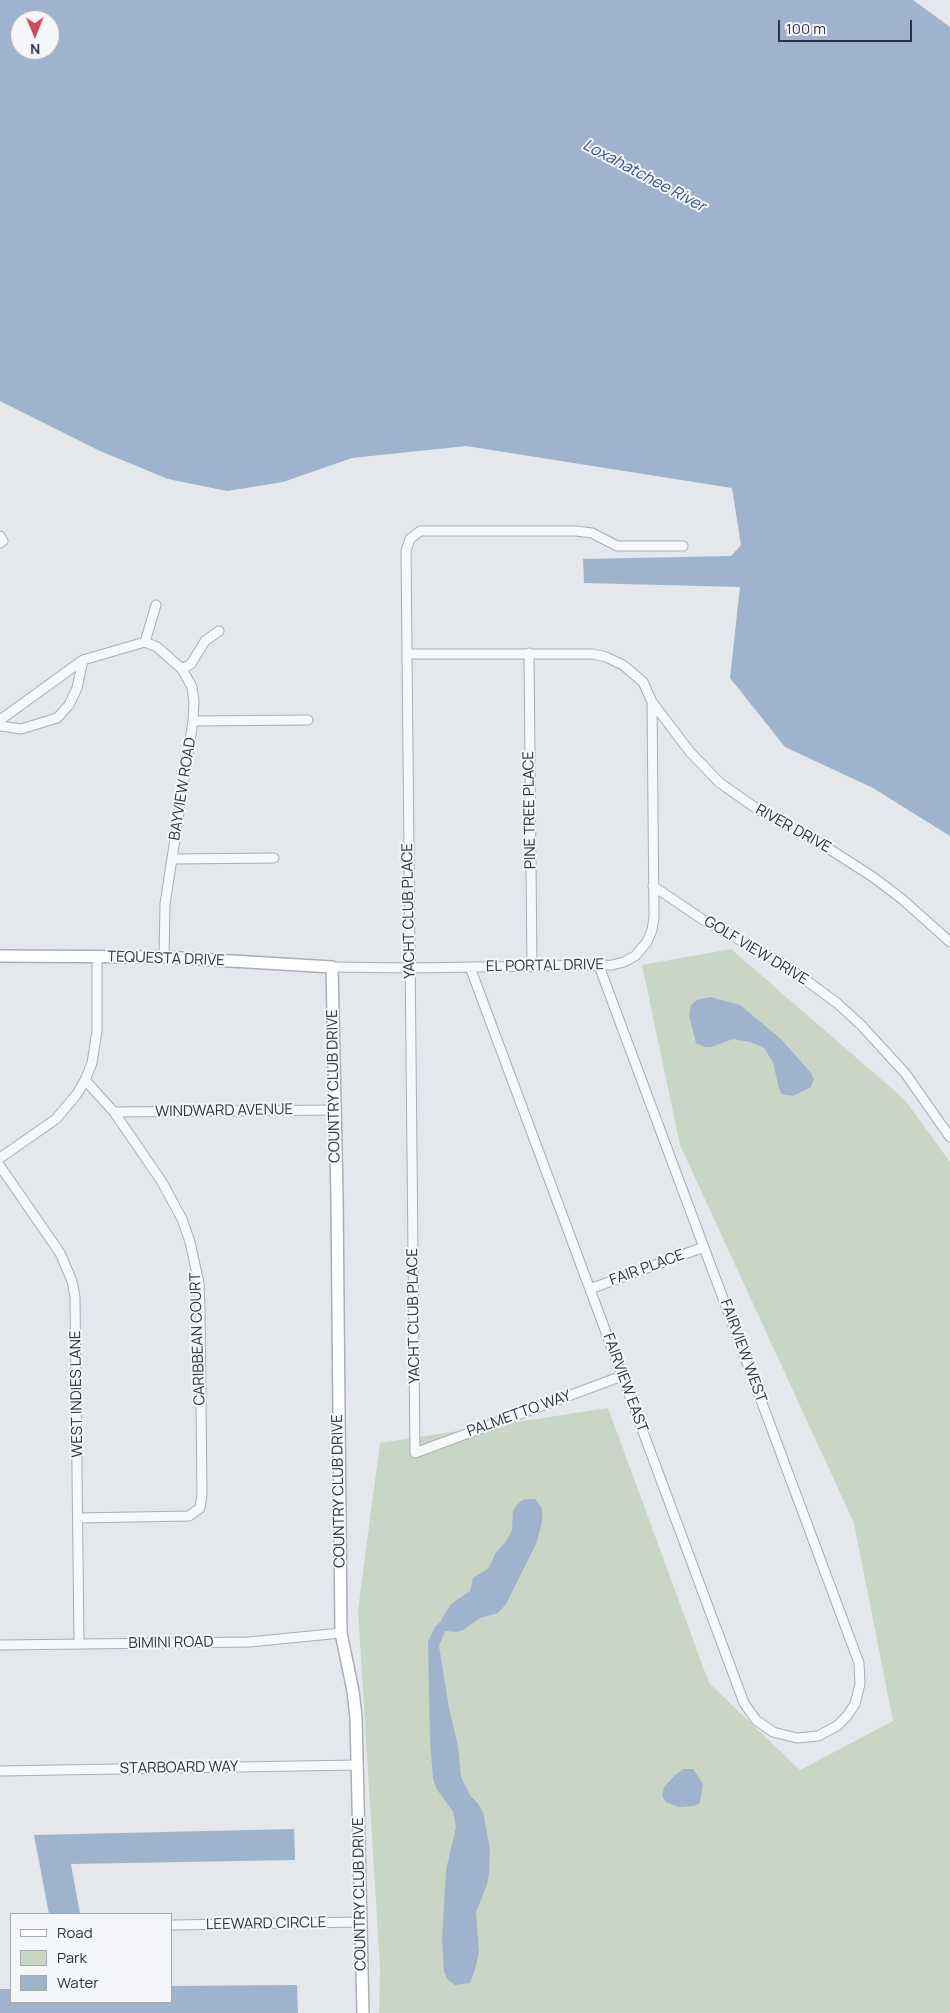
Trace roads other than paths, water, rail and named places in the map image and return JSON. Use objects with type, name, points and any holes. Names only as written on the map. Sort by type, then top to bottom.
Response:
[{"type":"street","name":"YACHT CLUB PLACE","points":[[415,1453],[407,544],[420,531],[576,531],[592,533],[617,546],[683,546]]},
{"type":"street","points":[[0,536],[3,541],[0,543]]},
{"type":"street","points":[[0,720],[83,660],[144,642],[156,605]]},
{"type":"street","points":[[182,669],[191,664],[205,641],[219,631]]},
{"type":"street","name":"BAYVIEW ROAD","points":[[144,642],[157,647],[182,669],[189,681],[193,694],[193,721],[165,904],[164,957]]},
{"type":"street","points":[[407,654],[529,653]]},
{"type":"street","name":"EL PORTAL DRIVE","points":[[332,967],[600,966],[618,964],[630,959],[647,942],[653,924],[653,886],[652,702],[646,687],[628,669],[612,659],[594,654],[529,653]]},
{"type":"street","name":"PINE TREE PLACE","points":[[529,653],[532,967]]},
{"type":"street","points":[[0,726],[21,729],[57,718],[69,705],[77,688],[83,660]]},
{"type":"street","name":"RIVER DRIVE","points":[[652,702],[690,752],[720,782],[760,811],[820,843],[874,877],[950,942]]},
{"type":"street","points":[[193,721],[308,720]]},
{"type":"street","points":[[172,860],[274,858]]},
{"type":"street","name":"GOLF VIEW DRIVE","points":[[653,886],[702,919],[785,964],[837,1003],[861,1025],[899,1066],[950,1136]]},
{"type":"street","name":"TEQUESTA DRIVE","points":[[0,956],[164,957],[332,967]]},
{"type":"street","points":[[0,1158],[56,1119],[77,1094],[85,1080],[92,1063],[97,1032],[97,957]]},
{"type":"street","name":"FAIRVIEW WEST","points":[[600,966],[859,1663],[860,1684],[855,1704],[847,1716],[831,1730]]},
{"type":"street","name":"COUNTRY CLUB DRIVE","points":[[332,967],[337,1196],[341,1633],[354,1691],[358,1766],[363,2013]]},
{"type":"street","name":"FAIRVIEW EAST","points":[[470,967],[747,1709],[761,1725],[785,1736],[797,1738],[811,1737],[831,1730]]},
{"type":"street","name":"CARIBBEAN COURT","points":[[78,1518],[188,1516],[200,1508],[202,1495],[200,1308],[194,1259],[175,1204],[162,1182],[114,1112],[85,1080]]},
{"type":"street","name":"WINDWARD AVENUE","points":[[114,1112],[334,1110]]},
{"type":"street","name":"WEST INDIES LANE","points":[[0,1166],[60,1253],[72,1281],[76,1304],[79,1644]]},
{"type":"street","name":"FAIR PLACE","points":[[590,1290],[704,1247]]},
{"type":"street","name":"PALMETTO WAY","points":[[415,1453],[622,1376]]},
{"type":"street","name":"BIMINI ROAD","points":[[0,1645],[249,1642],[341,1633]]},
{"type":"street","name":"STARBOARD WAY","points":[[0,1771],[358,1766]]},
{"type":"street","name":"LEEWARD CIRCLE","points":[[172,1925],[361,1922]]},
{"type":"water","name":"Loxahatchee River","points":[[0,0],[913,0],[950,27],[950,836],[873,788],[785,747],[730,678],[740,587],[584,583],[583,559],[731,556],[741,545],[732,488],[466,446],[352,458],[283,482],[227,491],[168,479],[100,451],[0,401]]},
{"type":"water","points":[[711,997],[740,1005],[781,1039],[811,1073],[814,1079],[811,1087],[793,1096],[782,1094],[779,1089],[773,1062],[764,1048],[750,1042],[733,1039],[711,1047],[705,1047],[696,1043],[689,1015],[691,1005],[697,1000]]},
{"type":"water","points":[[535,1499],[542,1508],[542,1522],[537,1542],[506,1604],[498,1613],[480,1618],[463,1630],[457,1632],[445,1631],[439,1646],[449,1708],[458,1746],[461,1777],[470,1795],[483,1812],[490,1849],[487,1885],[476,1912],[479,1952],[476,1966],[470,1983],[455,1985],[448,1980],[444,1972],[442,1939],[446,1870],[456,1827],[453,1812],[436,1788],[433,1779],[430,1741],[428,1642],[435,1627],[451,1604],[470,1591],[473,1578],[489,1568],[495,1554],[507,1540],[512,1530],[513,1511],[516,1506],[522,1500]]},
{"type":"water","points":[[683,1769],[693,1769],[703,1784],[700,1803],[694,1806],[680,1807],[673,1805],[666,1802],[662,1796],[664,1787]]},
{"type":"water","points":[[294,1829],[295,1860],[71,1864],[80,1913],[49,1913],[34,1835]]},
{"type":"water","points":[[297,1985],[298,2013],[0,2013],[0,1989],[10,1989],[10,2003],[172,2003],[172,1986]]}]
